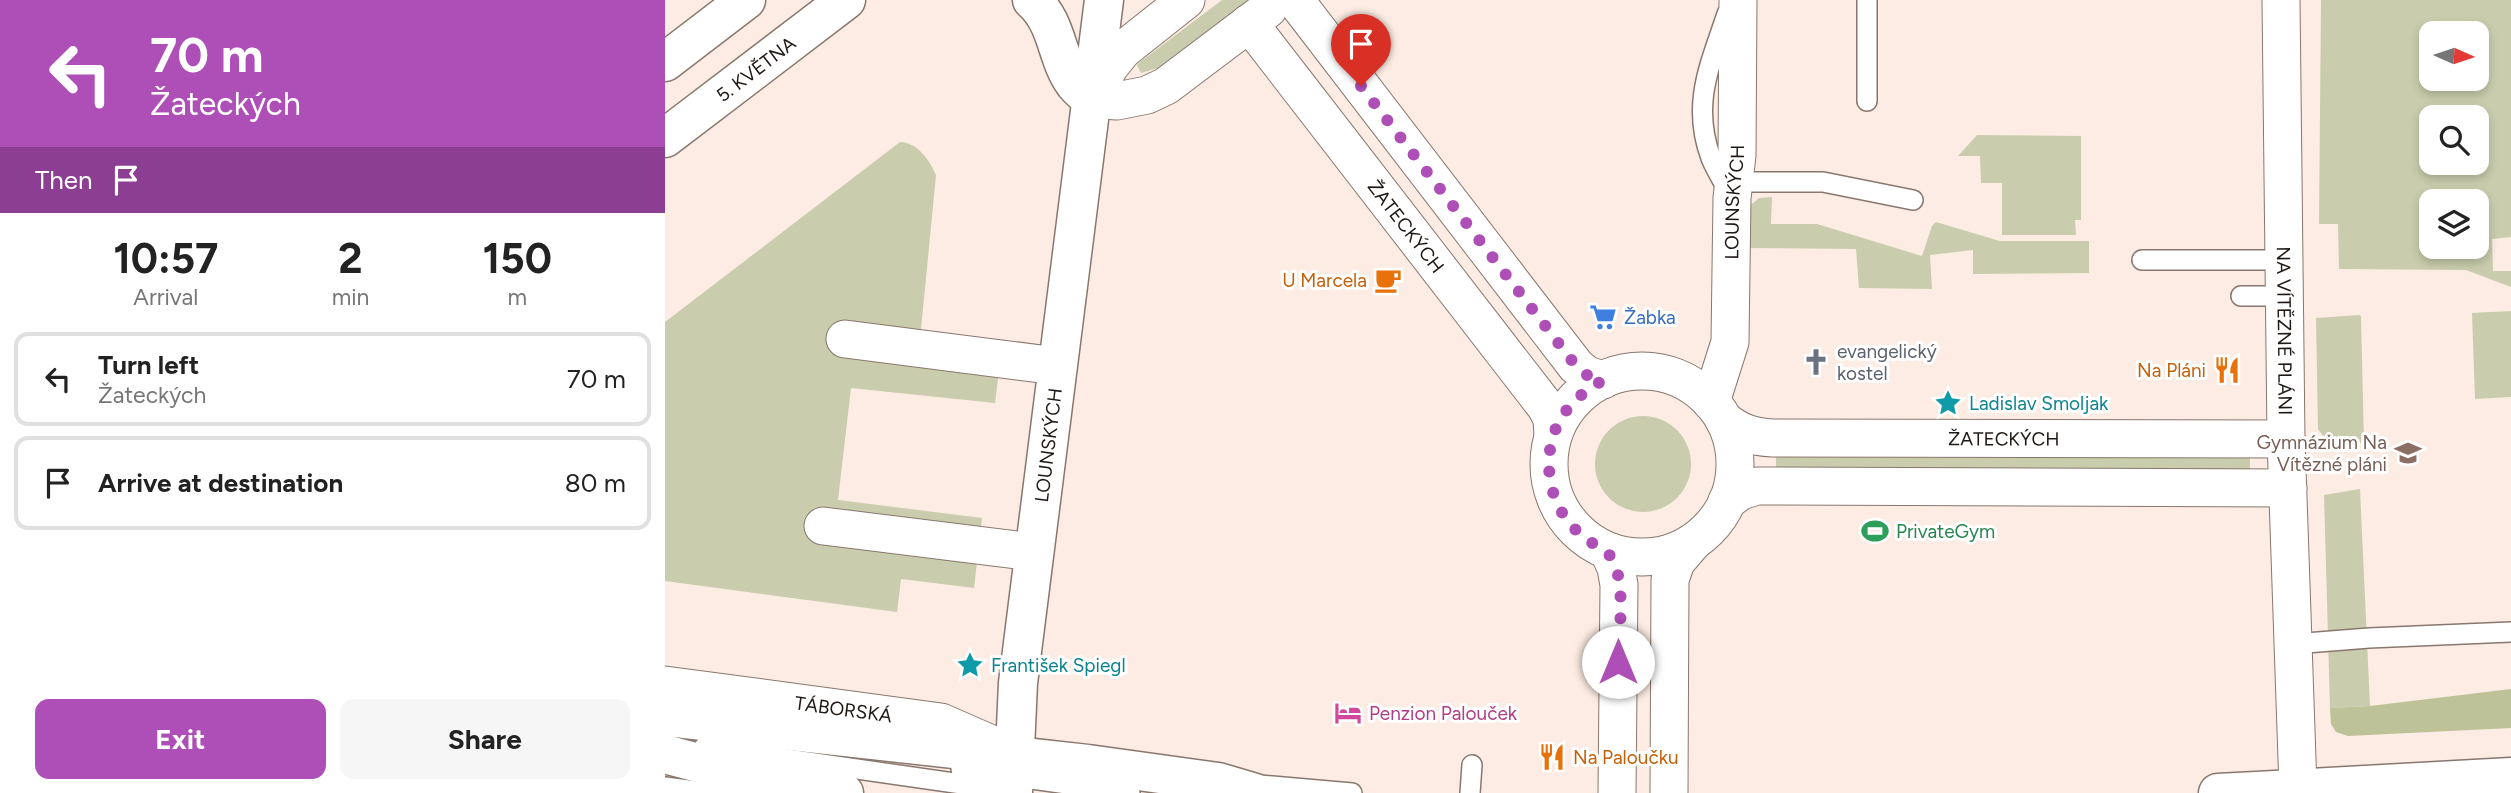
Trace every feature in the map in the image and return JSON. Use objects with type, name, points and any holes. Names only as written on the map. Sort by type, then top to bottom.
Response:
[{"type":"street","points":[[665,62],[746,0]]},
{"type":"street","name":"5. KVĚTNA","points":[[665,138],[846,0]]},
{"type":"street","points":[[1032,0],[1048,19],[1067,70],[1076,86],[1092,99],[1117,101],[1147,95],[1166,86],[1281,0]]},
{"type":"street","points":[[1092,99],[1104,0]]},
{"type":"street","name":"LOUNSKÝCH","points":[[1016,782],[1018,683],[1056,366],[1092,99],[1110,66],[1123,50],[1186,0]]},
{"type":"street","points":[[1295,0],[1576,366],[1587,375],[1603,380]]},
{"type":"street","name":"LOUNSKÝCH","points":[[1717,411],[1730,342],[1733,190],[1737,155],[1738,0]]},
{"type":"street","name":"NA VÍTĚZNÉ PLÁNI","points":[[2281,0],[2286,439],[2298,788]]},
{"type":"street","name":"ŽATECKÝCH","points":[[1249,23],[1546,407],[1552,419],[1549,463],[1552,492],[1565,517],[1584,538],[1609,552],[1630,557],[1652,557],[1674,552],[1693,542]]},
{"type":"street","points":[[845,339],[1056,366]]},
{"type":"street","name":"ŽATECKÝCH","points":[[1553,435],[1564,412],[1582,393],[1603,380],[1622,373],[1642,371],[1668,375],[1691,386],[1737,431],[1754,437],[2286,439]]},
{"type":"street","name":"ŽATECKÝCH","points":[[1669,793],[1669,580],[1676,562],[1713,524],[1727,501],[1734,481],[1735,460],[1731,440],[1717,411]]},
{"type":"street","name":"ŽATECKÝCH","points":[[1727,501],[1741,491],[1757,486],[2288,488]]},
{"type":"street","points":[[823,526],[1033,552]]},
{"type":"street","points":[[1609,552],[1619,584],[1618,793]]},
{"type":"street","name":"TÁBORSKÁ","points":[[665,685],[941,722],[1016,782]]},
{"type":"street","name":"TÁBORSKÁ","points":[[665,717],[1016,782],[1219,782],[1255,793]]},
{"type":"street","points":[[665,754],[774,783],[844,793]]},
{"type":"street","points":[[2218,793],[2298,788],[2450,787],[2511,777]]},
{"type":"lane","points":[[1732,0],[1703,85],[1703,121],[1711,158],[1733,190],[1823,181],[1913,200]]},
{"type":"lane","points":[[1867,0],[1867,101]]},
{"type":"lane","points":[[2142,260],[2284,245]]},
{"type":"lane","points":[[2241,296],[2284,296]]},
{"type":"lane","points":[[2293,644],[2511,632]]},
{"type":"lane","points":[[665,726],[1016,782]]},
{"type":"lane","points":[[665,742],[1131,793]]},
{"type":"lane","points":[[1470,793],[1472,765]]},
{"type":"lane","points":[[1219,782],[1352,793]]},
{"type":"lane","points":[[721,793],[774,783]]},
{"type":"lane","points":[[665,787],[711,793]]},
{"type":"green space","points":[[1222,0],[1249,0],[1169,62],[1141,73],[1137,65],[1140,62]]},
{"type":"green space","points":[[2321,0],[2511,0],[2511,237],[2492,239],[2493,271],[2511,271],[2511,287],[2466,270],[2339,269],[2338,224],[2319,224]]},
{"type":"green space","points":[[1977,135],[2081,136],[2081,220],[2075,220],[2076,235],[2002,235],[2002,183],[1981,183],[1980,156],[1958,156]]},
{"type":"green space","points":[[900,142],[912,145],[922,153],[936,175],[919,350],[1000,363],[995,403],[851,388],[838,500],[982,518],[974,588],[901,579],[897,612],[665,581],[665,322]]},
{"type":"green space","points":[[1772,197],[1771,224],[1817,224],[1922,256],[1932,226],[1936,222],[2000,241],[2089,241],[2089,273],[1973,274],[1973,250],[1930,255],[1932,289],[1859,288],[1856,249],[1743,248],[1745,210],[1759,198]]},
{"type":"green space","points":[[2511,311],[2511,397],[2475,399],[2472,313]]},
{"type":"green space","points":[[2359,315],[2364,443],[2327,441],[2318,429],[2316,318]]},
{"type":"green space","points":[[1643,416],[1661,420],[1677,430],[1687,446],[1691,464],[1687,482],[1677,498],[1661,508],[1643,512],[1625,508],[1609,498],[1599,482],[1595,464],[1599,446],[1609,430],[1625,420]]},
{"type":"green space","points":[[2250,449],[2250,477],[1776,477],[1776,450]]},
{"type":"green space","points":[[2360,489],[2370,706],[2330,708],[2324,495]]},
{"type":"green space","points":[[2511,689],[2511,728],[2348,736],[2336,732],[2331,724],[2330,708],[2370,706]]},
{"type":"place","name":"U Marcela","points":[[1388,280]]},
{"type":"place","name":"Žabka","points":[[1603,317]]},
{"type":"place","name":"evangelický kostel","points":[[1816,362]]},
{"type":"place","name":"Na Pláni","points":[[2227,370]]},
{"type":"place","name":"Ladislav Smoljak","points":[[1948,403]]},
{"type":"place","name":"Gymnázium Na Vítězné pláni","points":[[2408,453]]},
{"type":"place","name":"PrivateGym","points":[[1875,531]]},
{"type":"place","name":"František Spiegl","points":[[970,665]]},
{"type":"place","name":"Penzion Palouček","points":[[1348,713]]},
{"type":"place","name":"Na Paloučku","points":[[1552,757]]},
{"type":"route","points":[[1361,86],[1576,366],[1587,375],[1603,380],[1582,393],[1564,412],[1553,435],[1549,463],[1552,492],[1565,517],[1584,538],[1609,552],[1616,568],[1619,584],[1618,662]]}]
